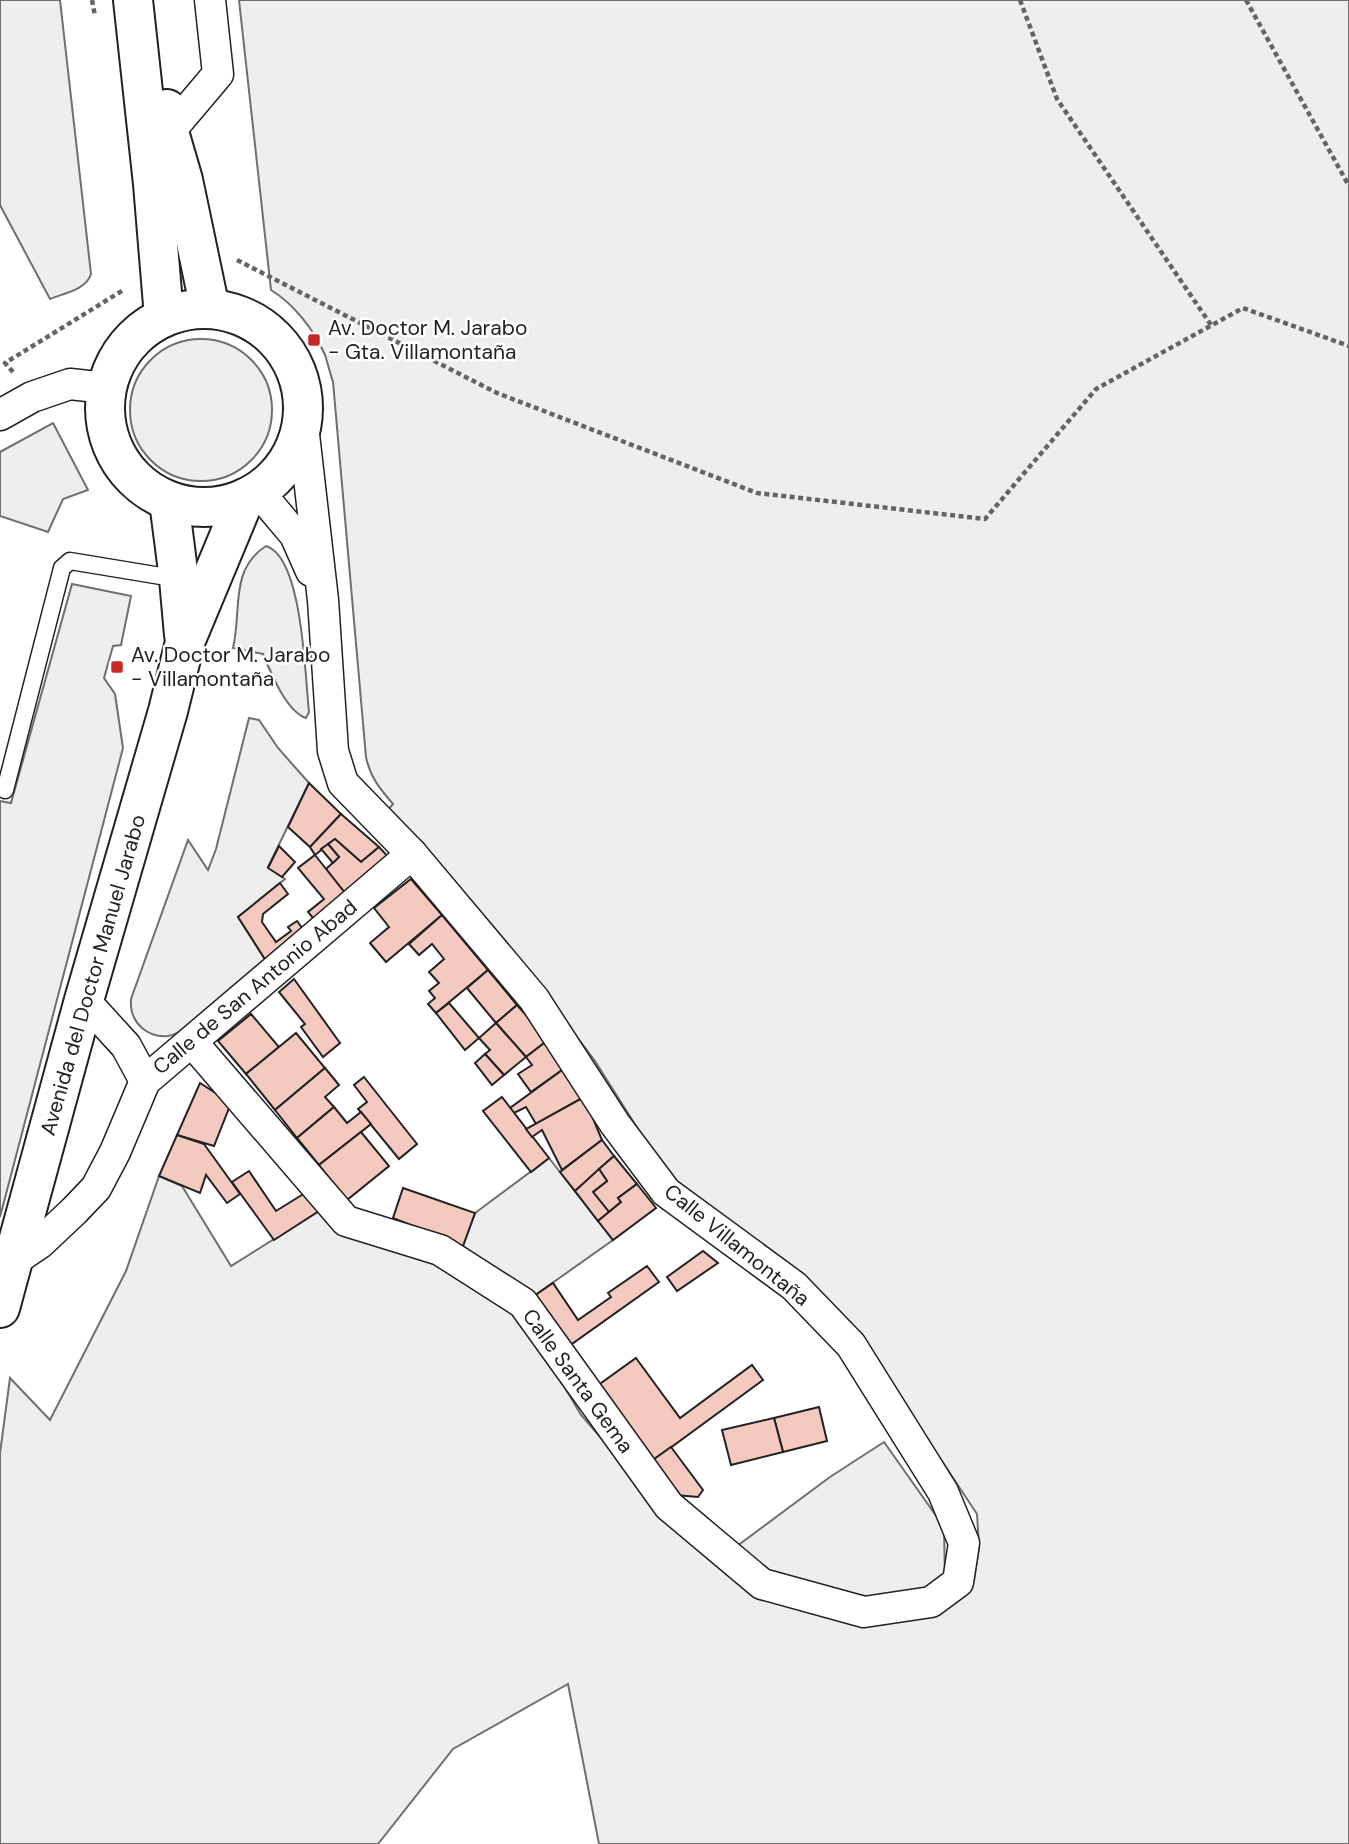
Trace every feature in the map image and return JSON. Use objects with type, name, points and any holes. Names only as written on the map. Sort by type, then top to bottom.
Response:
[{"type":"street","points":[[133,0],[164,317]]},
{"type":"street","points":[[155,0],[169,132],[183,180],[209,309]]},
{"type":"street","points":[[169,132],[218,74],[210,0]]},
{"type":"street","points":[[209,309],[232,313],[253,322],[271,335],[285,352],[296,373],[302,394],[302,417],[295,446],[280,472],[252,495],[221,506],[195,507],[169,501],[139,484],[117,456],[106,423],[106,388],[117,359],[137,334],[164,317],[186,310],[209,309]]},
{"type":"street","points":[[0,415],[32,397],[70,384],[106,388]]},
{"type":"street","name":"Calle Villamontaña","points":[[302,417],[323,600],[333,751],[343,783],[412,854],[534,999],[615,1124],[667,1192],[793,1286],[851,1345],[943,1492],[964,1543],[958,1582],[931,1602],[864,1612],[762,1584]]},
{"type":"street","name":"Calle Villamontaña","points":[[252,495],[295,535],[323,600]]},
{"type":"street","name":"Avenida del Doctor Manuel Jarabo","points":[[0,1308],[185,642],[252,495]]},
{"type":"street","name":"Avenida del Doctor Manuel Jarabo","points":[[169,501],[185,642]]},
{"type":"street","name":"Calle de San Antonio Abad","points":[[12,1262],[40,1243],[96,1188],[116,1152],[145,1081],[412,854]]},
{"type":"street","points":[[85,1000],[126,1046],[145,1081]]},
{"type":"street","name":"Calle Santa Gema","points":[[192,1042],[346,1221],[440,1250],[523,1303],[669,1506],[762,1584]]},
{"type":"lane","points":[[5,790],[62,568],[71,561],[179,579]]},
{"type":"path","points":[[92,0],[97,27]]},
{"type":"path","points":[[1020,0],[1057,99],[1211,325]]},
{"type":"path","points":[[1246,0],[1349,186]]},
{"type":"path","points":[[195,238],[497,393],[757,494],[985,519],[1096,389],[1243,308],[1349,346]]},
{"type":"path","points":[[32,397],[5,363],[130,286]]},
{"type":"shaded area","points":[[0,0],[60,0],[91,274],[80,287],[50,299],[0,205]]},
{"type":"shaded area","points":[[239,0],[1349,0],[1349,1844],[599,1844],[568,1684],[453,1749],[378,1844],[0,1844],[0,1453],[10,1378],[50,1420],[126,1271],[159,1176],[182,1186],[231,1266],[319,1211],[466,1275],[499,1297],[530,1329],[581,1415],[655,1500],[743,1579],[858,1620],[972,1585],[979,1548],[977,1514],[874,1359],[695,1206],[660,1164],[595,1061],[511,949],[431,853],[388,810],[393,804],[376,782],[366,757],[333,382],[325,355],[309,327],[288,303],[271,290]]},
{"type":"shaded area","points":[[201,339],[228,345],[251,360],[266,383],[272,410],[266,437],[251,460],[228,475],[201,481],[174,475],[151,460],[136,437],[130,410],[136,383],[151,360],[174,345]]},
{"type":"shaded area","points":[[53,423],[88,490],[63,499],[48,532],[0,516],[0,452]]},
{"type":"shaded area","points":[[266,546],[278,555],[288,572],[295,594],[306,673],[309,712],[306,718],[286,700],[263,654],[233,648],[242,579],[254,556]]},
{"type":"shaded area","points":[[72,584],[131,596],[121,645],[113,646],[104,678],[115,694],[123,748],[0,1217],[0,801],[11,803]]},
{"type":"shaded area","points":[[249,718],[259,720],[278,748],[309,783],[268,867],[285,879],[238,917],[268,964],[190,1026],[168,1036],[154,1035],[136,1022],[131,999],[188,840],[208,870],[216,849]]},
{"type":"shaded area","points":[[549,1158],[613,1240],[534,1296],[463,1246],[475,1213]]},
{"type":"shaded area","points":[[884,1442],[944,1527],[945,1580],[910,1603],[870,1608],[772,1581],[733,1549],[830,1477]]},
{"type":"building","points":[[309,783],[341,814],[310,847],[288,827]]},
{"type":"building","points":[[341,814],[379,847],[361,862],[335,839],[315,855],[310,847]]},
{"type":"building","points":[[335,839],[361,862],[379,847],[393,862],[349,898],[326,869],[339,857],[328,844]]},
{"type":"building","points":[[328,844],[339,857],[333,863],[321,849]]},
{"type":"building","points":[[279,846],[295,862],[282,877],[268,868]]},
{"type":"building","points":[[315,855],[349,898],[318,924],[308,912],[324,899],[298,868]]},
{"type":"building","points":[[411,879],[442,915],[386,962],[370,943],[389,927],[374,908]]},
{"type":"building","points":[[280,883],[288,894],[263,914],[262,922],[276,942],[291,931],[288,927],[297,921],[306,933],[268,964],[238,917]]},
{"type":"building","points":[[442,915],[488,970],[436,1013],[428,1004],[435,998],[429,991],[439,983],[429,972],[444,959],[432,944],[419,955],[409,944]]},
{"type":"building","points":[[488,970],[517,1005],[496,1023],[467,988]]},
{"type":"building","points":[[294,979],[340,1043],[323,1057],[301,1027],[305,1024],[279,992]]},
{"type":"building","points":[[449,1003],[479,1038],[465,1050],[436,1013]]},
{"type":"building","points":[[517,1005],[548,1040],[526,1057],[496,1023]]},
{"type":"building","points":[[251,1014],[279,1047],[246,1074],[218,1041]]},
{"type":"building","points":[[496,1023],[526,1057],[504,1075],[485,1054],[490,1050],[479,1038]]},
{"type":"building","points":[[296,1033],[325,1068],[275,1110],[246,1074]]},
{"type":"building","points":[[548,1040],[565,1068],[531,1092],[518,1074],[532,1065],[526,1057]]},
{"type":"building","points":[[485,1054],[504,1075],[492,1085],[475,1063]]},
{"type":"building","points":[[325,1068],[339,1085],[325,1097],[334,1107],[297,1138],[275,1110]]},
{"type":"building","points":[[565,1068],[584,1097],[536,1124],[526,1107],[514,1113],[510,1108]]},
{"type":"building","points":[[364,1077],[417,1144],[399,1159],[358,1109],[367,1102],[354,1085]]},
{"type":"building","points":[[200,1083],[231,1103],[214,1146],[177,1135]]},
{"type":"building","points":[[502,1097],[549,1158],[531,1172],[483,1111]]},
{"type":"building","points":[[584,1097],[602,1140],[562,1170],[542,1130],[532,1137],[526,1129]]},
{"type":"building","points":[[334,1107],[347,1123],[361,1112],[371,1124],[319,1165],[297,1138]]},
{"type":"building","points":[[361,1132],[389,1166],[347,1200],[319,1165]]},
{"type":"building","points":[[177,1135],[204,1144],[240,1194],[227,1203],[206,1175],[200,1193],[159,1176]]},
{"type":"building","points":[[602,1140],[614,1156],[575,1191],[560,1172]]},
{"type":"building","points":[[614,1156],[637,1184],[618,1198],[621,1202],[609,1212],[593,1192],[607,1181],[599,1169]]},
{"type":"building","points":[[599,1169],[607,1181],[593,1192],[609,1212],[598,1221],[575,1191]]},
{"type":"building","points":[[249,1171],[276,1211],[305,1193],[319,1211],[274,1240],[232,1182]]},
{"type":"building","points":[[637,1184],[656,1208],[613,1240],[598,1221],[621,1202],[618,1198]]},
{"type":"building","points":[[403,1188],[475,1213],[463,1246],[393,1218]]},
{"type":"building","points":[[703,1251],[718,1263],[677,1291],[667,1277]]},
{"type":"building","points":[[647,1266],[659,1282],[569,1346],[534,1296],[553,1283],[578,1320],[611,1297],[608,1293]]},
{"type":"building","points":[[636,1358],[680,1418],[752,1365],[763,1380],[651,1462],[597,1386]]},
{"type":"building","points":[[819,1407],[827,1441],[783,1452],[774,1418]]},
{"type":"building","points":[[774,1418],[783,1452],[731,1465],[722,1430]]},
{"type":"building","points":[[671,1447],[703,1490],[698,1497],[675,1495],[650,1462]]},
{"type":"place","name":"Av. Doctor M. Jarabo - Gta. Villamontaña","points":[[314,340]]},
{"type":"place","name":"Av. Doctor M. Jarabo - Villamontaña","points":[[117,667]]}]
